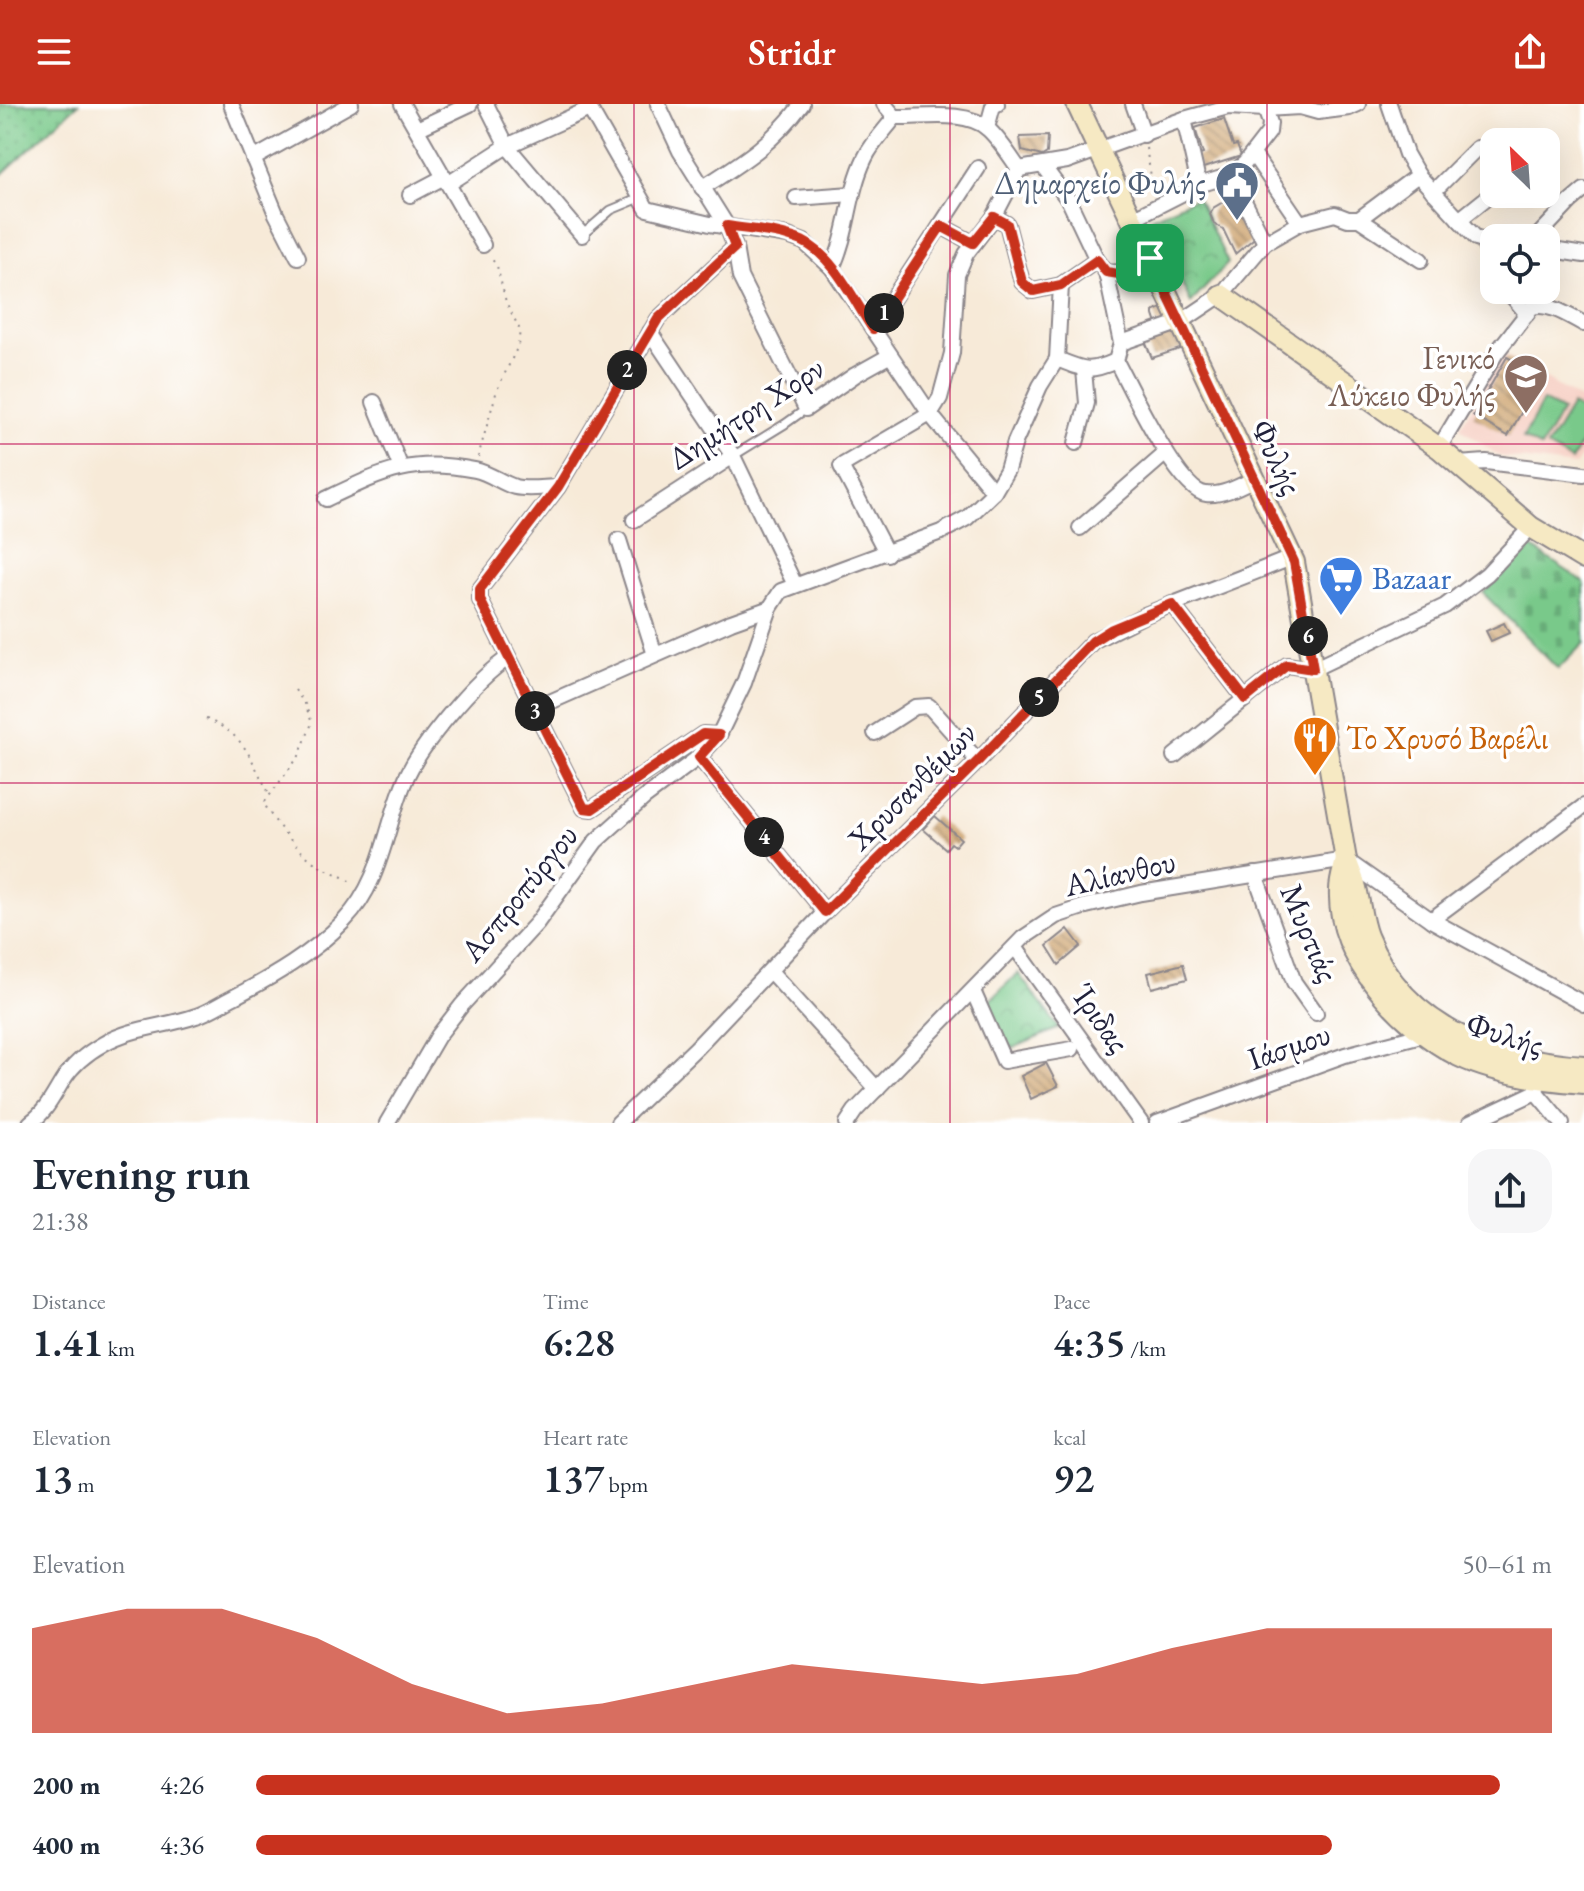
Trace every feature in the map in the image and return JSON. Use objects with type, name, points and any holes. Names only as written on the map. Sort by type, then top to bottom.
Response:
[{"type":"main road","name":"Φυλής","points":[[1077,104],[1299,577],[1346,860],[1340,890],[1354,948],[1376,988],[1401,1015],[1432,1029],[1461,1057],[1510,1073],[1584,1083]]},
{"type":"main road","points":[[1221,295],[1439,448],[1531,527],[1584,559]]},
{"type":"main road","name":"Φυλής","points":[[1539,1077],[1584,1066]]},
{"type":"street","points":[[231,104],[276,214],[298,257]]},
{"type":"street","points":[[253,159],[351,104]]},
{"type":"street","points":[[402,104],[483,245]]},
{"type":"street","points":[[417,129],[470,104]]},
{"type":"street","points":[[486,104],[507,146],[582,235]]},
{"type":"street","points":[[658,104],[680,151],[727,226],[735,247],[740,277],[806,409]]},
{"type":"street","points":[[702,188],[755,154],[781,131],[802,104]]},
{"type":"street","points":[[884,104],[895,117],[964,117],[987,128],[1019,169]]},
{"type":"street","points":[[987,128],[993,106],[997,104]]},
{"type":"street","points":[[1133,104],[1144,135]]},
{"type":"street","points":[[1019,169],[1067,161],[1144,135],[1204,109],[1300,106],[1318,112],[1358,104]]},
{"type":"street","points":[[1389,104],[1406,154],[1418,175],[1480,239]]},
{"type":"street","points":[[410,195],[446,180],[588,106],[647,209],[710,224],[788,236],[804,242],[832,268],[930,414],[994,492],[1007,470],[1015,442],[1040,386],[1057,359],[1061,285]]},
{"type":"street","points":[[1132,219],[1199,185],[1231,175],[1253,154],[1269,132],[1270,123],[1265,109]]},
{"type":"street","points":[[832,268],[839,253],[852,194],[865,156],[895,117]]},
{"type":"street","points":[[1184,119],[1199,185]]},
{"type":"street","points":[[1433,192],[1477,148]]},
{"type":"street","points":[[1253,154],[1300,223]]},
{"type":"street","points":[[1043,166],[1069,201],[1101,266],[1121,343],[1116,361],[1166,453],[1189,486],[1205,494],[1231,490],[1254,479]]},
{"type":"street","points":[[873,329],[978,168]]},
{"type":"street","points":[[887,554],[841,466],[930,414],[946,381],[952,353],[957,275],[973,243],[994,217],[1019,169]]},
{"type":"street","points":[[1231,175],[1265,243]]},
{"type":"street","points":[[1359,219],[1418,175]]},
{"type":"street","points":[[1549,224],[1584,190]]},
{"type":"street","points":[[796,198],[852,194]]},
{"type":"street","points":[[1459,220],[1480,203]]},
{"type":"street","points":[[1121,343],[1181,322],[1221,295],[1265,243],[1300,223],[1335,214],[1359,219],[1421,260]]},
{"type":"street","points":[[994,217],[1007,224],[1022,282],[1033,291],[1061,285],[1101,266],[1119,274],[1150,258]]},
{"type":"street","points":[[941,226],[973,243]]},
{"type":"street","points":[[719,735],[703,734],[592,809],[584,808],[480,600],[480,589],[558,487],[658,319],[735,247]]},
{"type":"street","points":[[1560,251],[1584,255]]},
{"type":"street","points":[[1519,304],[1527,314]]},
{"type":"street","points":[[1439,448],[1496,353],[1532,307],[1539,305],[1557,310],[1584,324]]},
{"type":"street","points":[[650,332],[733,456],[795,585]]},
{"type":"street","name":"Δημήτρη Χορν","points":[[806,409],[889,356]]},
{"type":"street","points":[[1057,359],[1084,370],[1097,370],[1116,361]]},
{"type":"street","points":[[1076,443],[1087,403],[1084,370]]},
{"type":"street","points":[[374,402],[401,468]]},
{"type":"street","points":[[1080,528],[1166,453]]},
{"type":"street","name":"Δημήτρη Χορν","points":[[634,520],[733,456]]},
{"type":"street","points":[[1458,464],[1486,462],[1584,474]]},
{"type":"street","points":[[326,499],[384,472],[430,465],[474,470],[516,487],[558,487]]},
{"type":"street","name":"Ασπροπύργου","points":[[387,1123],[438,1036],[537,923],[596,841],[644,798],[699,757],[719,735],[744,683],[770,608],[781,591],[941,532],[967,518],[994,492]]},
{"type":"street","points":[[1174,756],[1287,665],[1313,669],[1445,606],[1487,574],[1531,527]]},
{"type":"street","points":[[619,540],[655,655]]},
{"type":"street","name":"Χρυσανθέμων","points":[[618,1123],[1093,641],[1123,624],[1291,558]]},
{"type":"street","points":[[1172,604],[1245,699]]},
{"type":"street","points":[[534,709],[731,622],[770,608]]},
{"type":"street","points":[[30,1123],[51,1102],[63,1078],[76,1062],[105,1042],[131,1031],[199,1016],[311,952],[346,919],[365,895],[378,868],[405,779],[439,727],[492,668],[508,658]]},
{"type":"street","points":[[875,733],[915,707],[929,706],[978,761]]},
{"type":"street","points":[[699,757],[825,912]]},
{"type":"street","points":[[1431,920],[1583,809]]},
{"type":"street","points":[[1346,860],[1431,920],[1584,1004]]},
{"type":"street","name":"Αλίανθου","points":[[847,1123],[1015,947],[1056,916],[1141,893],[1346,860]]},
{"type":"street","name":"Μυρτιάς","points":[[1255,874],[1294,982],[1316,1013]]},
{"type":"street","name":"Ίριδας","points":[[1015,947],[1141,1123]]},
{"type":"street","points":[[770,971],[877,1089]]},
{"type":"street","points":[[973,991],[1004,1061],[1072,1049]]},
{"type":"street","name":"Ιάσμου","points":[[1157,1123],[1345,1055],[1432,1029]]},
{"type":"street","points":[[1470,1123],[1539,1077],[1562,1123]]},
{"type":"lane","points":[[582,235],[611,210],[640,198]]},
{"type":"lane","name":"Δημήτρη Χορν","points":[[733,456],[806,409]]},
{"type":"path","points":[[1144,135],[1156,206]]},
{"type":"path","points":[[474,470],[497,390],[518,346],[520,330],[506,302],[497,266],[483,245]]},
{"type":"path","points":[[295,690],[305,704],[312,723],[299,756],[264,803],[269,814],[307,856],[319,866],[348,880],[365,895]]},
{"type":"path","points":[[206,719],[232,731],[243,744],[269,794]]},
{"type":"shaded area","name":"Γενικό Λύκειο Φυλής","points":[[1503,353],[1584,402],[1584,451],[1575,466],[1499,456],[1460,428]]},
{"type":"green space","points":[[0,104],[78,104],[0,176]]},
{"type":"green space","points":[[1197,197],[1228,263],[1191,303],[1151,218]]},
{"type":"green space","points":[[1543,401],[1562,411],[1541,448],[1523,438]]},
{"type":"green space","points":[[1572,405],[1584,412],[1584,438],[1571,461],[1547,447]]},
{"type":"green space","points":[[1531,547],[1584,582],[1584,643],[1558,669],[1483,593]]},
{"type":"green space","points":[[1018,973],[1059,1028],[1007,1051],[987,1003]]},
{"type":"building","points":[[1224,119],[1233,146],[1237,145],[1241,156],[1200,169],[1196,156],[1203,154],[1195,128]]},
{"type":"building","points":[[1048,136],[1047,153],[1042,156],[1022,151],[1020,137]]},
{"type":"building","points":[[1237,194],[1258,235],[1235,254],[1223,229],[1214,224],[1210,214],[1213,208]]},
{"type":"building","points":[[1166,306],[1173,321],[1157,324],[1153,312]]},
{"type":"building","points":[[1176,325],[1186,347],[1152,358],[1144,339]]},
{"type":"building","points":[[1507,357],[1542,376],[1508,436],[1473,416]]},
{"type":"building","points":[[1504,623],[1509,633],[1491,641],[1486,631]]},
{"type":"building","points":[[935,816],[961,839],[955,846],[951,843],[946,849],[923,829]]},
{"type":"building","points":[[1068,929],[1081,946],[1059,965],[1047,946]]},
{"type":"building","points":[[1183,964],[1187,979],[1152,988],[1148,973]]},
{"type":"building","points":[[1046,1063],[1058,1086],[1031,1099],[1021,1076]]},
{"type":"place","name":"Δημαρχείο Φυλής","points":[[1237,222]]},
{"type":"place","name":"Γενικό Λύκειο Φυλής","points":[[1526,415]]},
{"type":"place","name":"Bazaar","points":[[1341,617]]},
{"type":"place","name":"Το Χρυσό Βαρέλι","points":[[1315,777]]},
{"type":"route","points":[[994,217],[1007,224],[1016,267],[1022,282],[1033,291],[1061,285],[1097,260],[1106,272],[1119,274],[1150,258],[1294,562],[1313,669],[1287,665],[1245,699],[1172,604],[1112,629],[1093,641],[978,761],[825,912],[699,757],[719,735],[703,734],[592,809],[584,808],[480,600],[480,589],[558,487],[658,319],[735,247],[727,226],[788,236],[817,251],[873,329],[941,226],[973,243],[994,217]]}]
